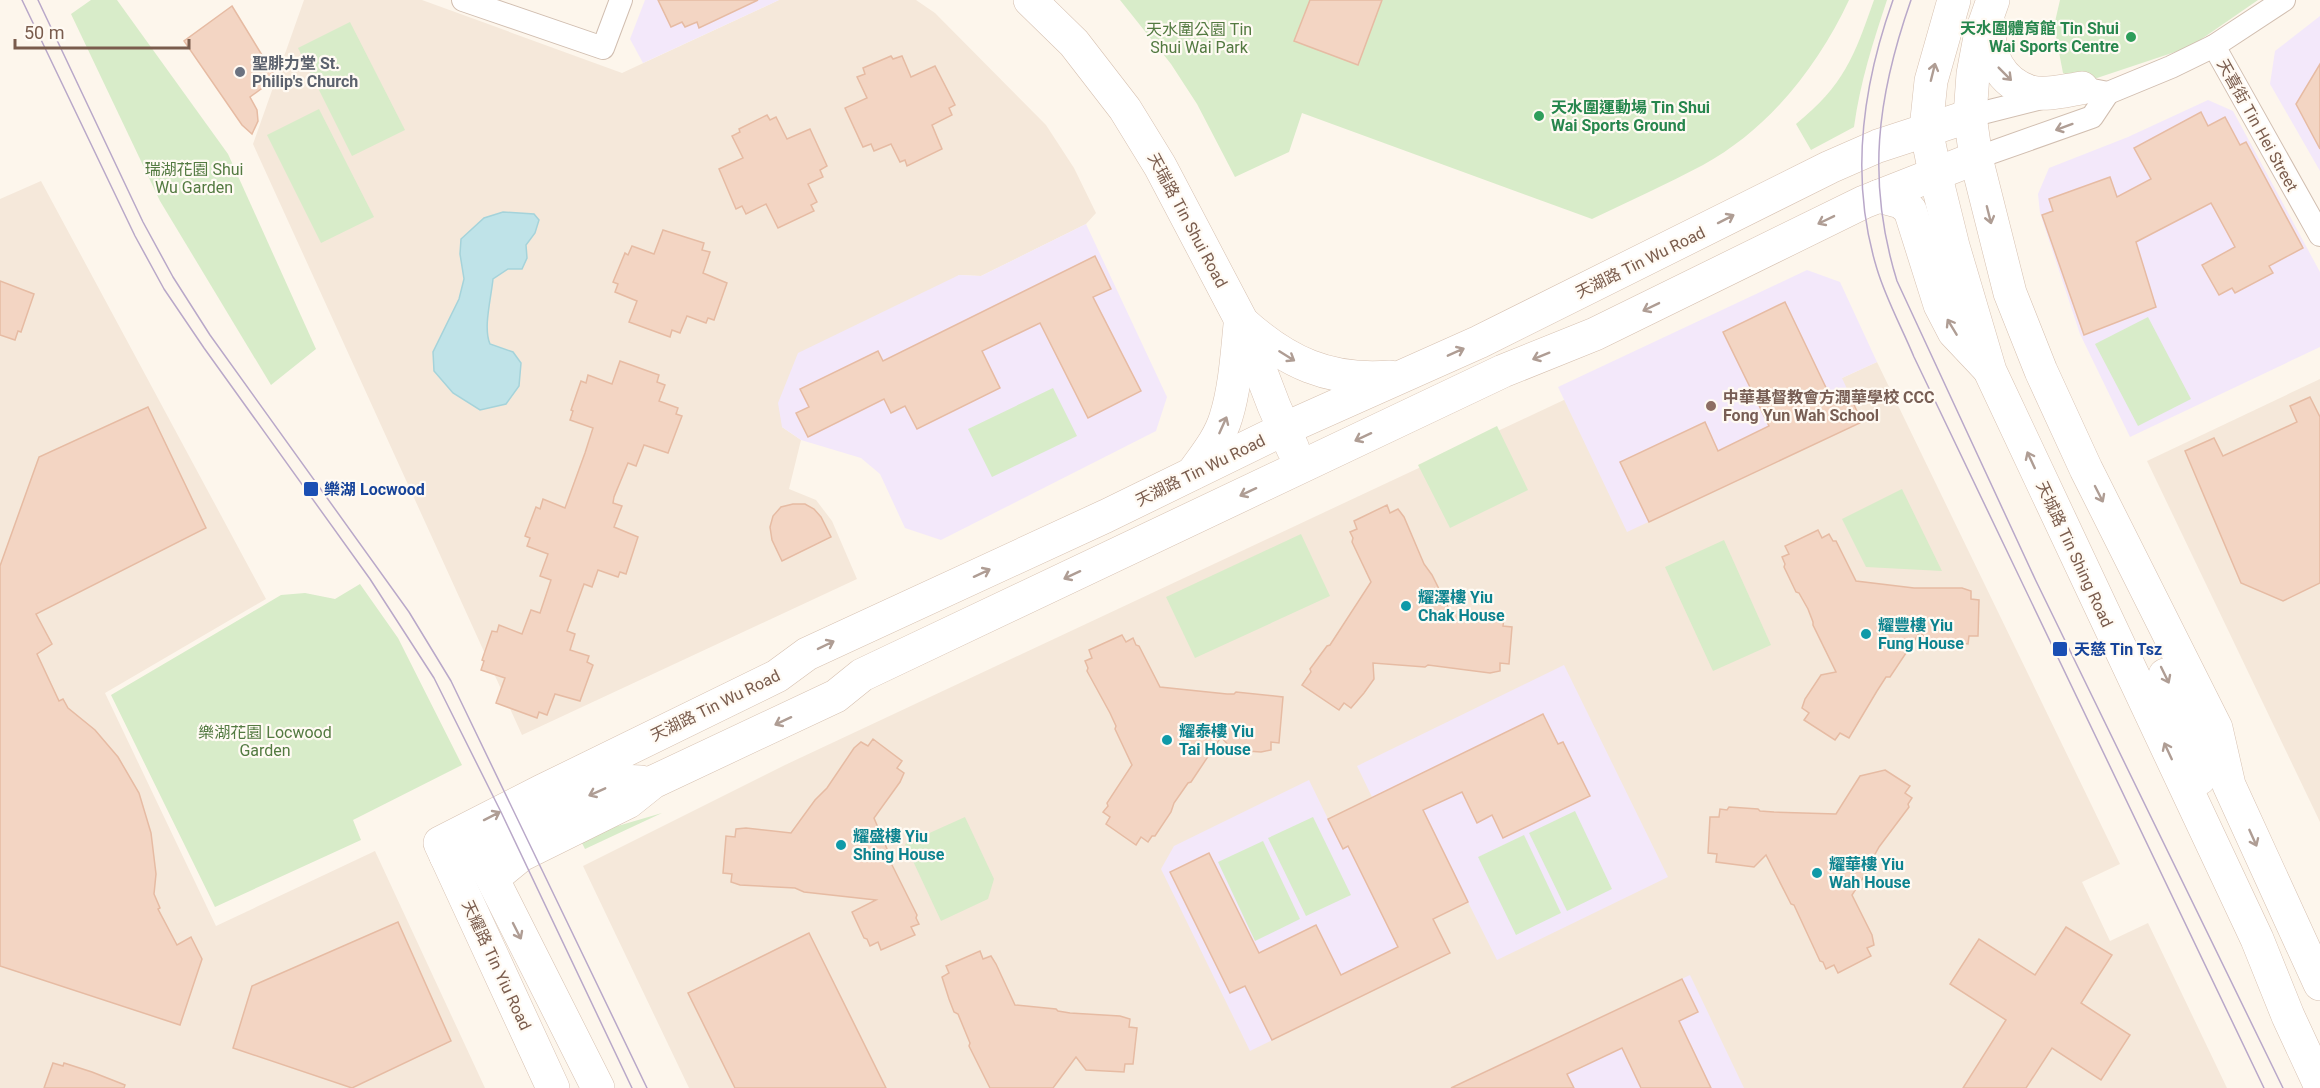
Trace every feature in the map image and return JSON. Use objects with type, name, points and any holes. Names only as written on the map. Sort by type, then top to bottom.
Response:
[{"type":"main road","name":"天瑞路 Tin Shui Road","points":[[1030,0],[1074,43],[1125,109],[1161,166],[1241,320],[1301,467]]},
{"type":"main road","name":"天城路 Tin Shing Road","points":[[1954,0],[1931,81],[1926,129],[1959,266],[1990,370],[2184,808],[2257,939],[2288,1016],[2320,1085]]},
{"type":"main road","points":[[1993,0],[1988,39],[1991,55],[2001,73],[2020,87],[2032,92],[2095,90]]},
{"type":"main road","points":[[1993,0],[1978,46],[1970,99],[1970,116],[1976,158],[2010,293],[2023,328],[2086,469],[2216,728],[2229,785],[2320,984]]},
{"type":"main road","name":"天湖路 Tin Wu Road","points":[[443,862],[542,791],[777,676],[818,649],[1284,429],[1479,342],[1830,167],[1926,129],[1970,116]]},
{"type":"main road","points":[[533,1088],[443,862],[463,851],[472,851],[486,866],[517,829],[620,781],[653,782],[836,696],[862,675],[1503,370],[1595,334],[1825,220],[1976,158]]},
{"type":"main road","points":[[1879,196],[1890,197],[1901,202],[1910,210],[1940,305],[1954,332],[1990,370]]},
{"type":"main road","points":[[1241,320],[1265,343],[1297,363],[1350,377],[1373,379],[1403,376]]},
{"type":"main road","points":[[1192,474],[1208,452],[1226,419],[1241,320]]},
{"type":"main road","points":[[2132,559],[2146,637],[2199,750],[2201,768],[2184,808]]},
{"type":"main road","name":"天耀路 Tin Yiu Road","points":[[443,862],[549,1075],[553,1088]]},
{"type":"main road","name":"天耀路 Tin Yiu Road","points":[[486,866],[598,1088]]},
{"type":"street","points":[[463,0],[603,48],[621,0]]},
{"type":"street","points":[[1970,116],[2095,90],[2171,67],[2214,46],[2284,0]]},
{"type":"street","name":"天喜街 Tin Hei Street","points":[[2214,46],[2320,235]]},
{"type":"street","points":[[1976,158],[2092,117],[2095,90]]},
{"type":"shaded area","points":[[304,0],[422,0],[622,73],[779,0],[916,0],[935,13],[1046,125],[1074,168],[1096,213],[1086,224],[981,276],[959,275],[782,427],[801,440],[789,489],[816,500],[832,521],[857,579],[522,735],[253,144]]},
{"type":"shaded area","points":[[645,0],[779,0],[643,63],[630,39]]},
{"type":"shaded area","points":[[2320,16],[2320,171],[2270,84],[2275,51]]},
{"type":"shaded area","points":[[2208,100],[2233,111],[2320,272],[2320,347],[2130,437],[2080,334],[2040,213],[2038,194],[2049,168],[2128,137]]},
{"type":"shaded area","points":[[41,181],[266,599],[105,693],[216,926],[375,851],[485,1088],[0,1088],[0,199]]},
{"type":"shaded area","points":[[1086,224],[1167,397],[1156,431],[941,540],[905,528],[880,474],[861,458],[801,440],[782,427],[778,403],[798,353],[959,275],[981,276]]},
{"type":"shaded area","name":"中華基督教會方潤華學校 CCC Fong Yun Wah School","points":[[1807,270],[1840,282],[1877,362],[1842,378],[1862,422],[1627,532],[1558,387]]},
{"type":"shaded area","points":[[1877,362],[2120,864],[2082,882],[2110,941],[2148,923],[2227,1088],[689,1088],[583,866],[785,765],[1566,399],[1842,378]]},
{"type":"shaded area","points":[[2320,379],[2320,822],[2147,461]]},
{"type":"shaded area","points":[[1564,665],[1668,877],[1497,960],[1468,902],[1433,919],[1450,953],[1250,1051],[1161,869],[1174,846],[1309,780],[1328,819],[1372,797],[1357,766]]},
{"type":"shaded area","points":[[1690,975],[1744,1088],[1478,1088],[1473,1077]]},
{"type":"green space","name":"瑞湖花園 Shui Wu Garden","points":[[91,0],[117,0],[228,154],[316,349],[271,385],[160,201],[71,14]]},
{"type":"green space","name":"天水圍運動場 Tin Shui Wai Sports Ground","points":[[1120,0],[1849,0],[1837,25],[1807,72],[1770,114],[1749,133],[1703,165],[1592,219],[1302,113],[1289,152],[1235,177],[1197,104],[1171,64]]},
{"type":"green space","points":[[1874,0],[1887,0],[1863,79],[1854,127],[1811,150],[1796,124],[1826,96],[1846,69]]},
{"type":"green space","name":"天水圍體育館 Tin Shui Wai Sports Centre","points":[[2060,0],[2258,0],[2190,47],[2085,82],[2063,73],[2054,26]]},
{"type":"green space","points":[[350,22],[405,130],[352,156],[298,48]]},
{"type":"green space","points":[[319,109],[374,217],[321,243],[267,135]]},
{"type":"green space","points":[[2148,317],[2191,399],[2138,426],[2095,344]]},
{"type":"green space","points":[[1053,388],[1077,436],[992,477],[968,429]]},
{"type":"green space","points":[[1497,426],[1528,490],[1450,528],[1418,465]]},
{"type":"green space","points":[[1902,489],[1942,571],[1866,567],[1842,519]]},
{"type":"green space","points":[[1301,534],[1330,596],[1195,658],[1166,597]]},
{"type":"green space","points":[[1724,540],[1771,645],[1713,671],[1665,567]]},
{"type":"green space","name":"樂湖花園 Locwood Garden","points":[[360,584],[398,638],[462,765],[353,820],[361,840],[215,907],[111,695],[281,595],[305,593],[335,599]]},
{"type":"green space","points":[[1575,811],[1612,889],[1567,911],[1529,833]]},
{"type":"green space","points":[[662,813],[585,849],[581,841],[604,830]]},
{"type":"green space","points":[[965,817],[994,879],[988,899],[941,921],[905,844]]},
{"type":"green space","points":[[1313,817],[1351,895],[1306,916],[1268,838]]},
{"type":"green space","points":[[1524,835],[1561,913],[1516,935],[1478,857]]},
{"type":"green space","points":[[1263,841],[1300,919],[1255,941],[1218,862]]},
{"type":"water","points":[[503,212],[534,214],[539,220],[535,233],[526,245],[527,258],[522,269],[508,269],[493,279],[488,313],[487,330],[490,344],[513,352],[521,363],[519,386],[506,404],[480,410],[453,393],[434,371],[433,352],[459,299],[464,279],[460,254],[461,239],[484,218]]},
{"type":"building","points":[[658,0],[758,0],[699,28],[697,22],[685,27],[682,22],[671,27]]},
{"type":"building","points":[[1310,0],[1382,0],[1358,65],[1294,41]]},
{"type":"building","points":[[232,6],[276,78],[250,97],[257,110],[258,121],[252,134],[242,125],[184,41]]},
{"type":"building","points":[[891,56],[893,59],[902,56],[911,77],[935,66],[955,105],[949,108],[952,115],[932,125],[942,149],[907,166],[905,160],[900,162],[891,144],[874,151],[871,144],[863,147],[845,108],[867,98],[857,77],[865,74],[863,68]]},
{"type":"building","points":[[2320,64],[2320,149],[2296,104]]},
{"type":"building","points":[[2201,112],[2208,126],[2225,117],[2240,145],[2246,142],[2303,248],[2269,266],[2273,273],[2235,293],[2232,288],[2219,295],[2202,265],[2235,247],[2211,203],[2136,242],[2156,307],[2084,335],[2042,215],[2053,211],[2049,199],[2110,177],[2117,197],[2151,179],[2134,148]]},
{"type":"building","points":[[767,115],[770,120],[776,117],[787,139],[810,129],[827,166],[820,170],[823,177],[808,184],[817,202],[811,205],[814,211],[778,228],[766,204],[746,214],[742,206],[736,209],[719,169],[743,158],[732,136],[740,132],[739,129]]},
{"type":"building","points":[[663,230],[704,243],[702,250],[710,252],[703,273],[727,283],[714,320],[708,318],[706,323],[687,316],[680,333],[672,330],[670,337],[629,322],[637,301],[615,292],[618,284],[613,282],[625,253],[628,255],[632,246],[654,254]]},
{"type":"building","points":[[1095,256],[1111,289],[1093,297],[1141,391],[1088,418],[1040,323],[982,351],[1000,388],[917,429],[905,406],[891,413],[884,399],[808,437],[796,413],[809,407],[800,389],[878,351],[883,361]]},
{"type":"building","points":[[0,281],[34,294],[21,332],[18,331],[15,340],[0,335]]},
{"type":"building","points":[[1785,302],[1831,398],[1847,390],[1862,422],[1649,522],[1620,462],[1705,422],[1718,451],[1769,426],[1723,332]]},
{"type":"building","points":[[620,361],[659,375],[657,382],[665,385],[659,401],[678,408],[676,414],[682,416],[668,453],[644,445],[636,466],[628,463],[614,497],[613,503],[622,506],[614,527],[638,537],[626,574],[620,572],[618,577],[598,570],[592,587],[584,584],[567,631],[575,634],[570,650],[589,656],[587,662],[593,665],[580,701],[555,694],[547,715],[539,712],[537,718],[496,703],[505,678],[481,670],[484,661],[482,660],[492,631],[497,632],[499,625],[522,634],[531,610],[540,613],[551,580],[540,576],[548,554],[527,546],[530,538],[525,536],[536,507],[540,509],[543,499],[565,508],[585,453],[593,428],[570,420],[581,381],[586,383],[588,375],[612,384]]},
{"type":"building","points":[[2310,397],[2320,417],[2320,583],[2283,601],[2241,583],[2185,451],[2214,438],[2223,456],[2297,422],[2290,406]]},
{"type":"building","points":[[148,407],[206,528],[36,614],[52,644],[37,654],[59,701],[63,699],[68,708],[95,730],[118,757],[139,793],[151,833],[156,874],[154,894],[160,908],[158,909],[177,945],[191,937],[202,959],[180,1025],[0,966],[0,566],[39,457]]},
{"type":"building","points":[[805,504],[814,509],[821,517],[831,537],[782,561],[772,540],[770,527],[773,516],[781,507]]},
{"type":"building","name":"耀澤樓 Yiu Chak House","points":[[1387,505],[1390,513],[1398,509],[1404,517],[1424,564],[1450,611],[1495,615],[1497,618],[1504,618],[1503,626],[1512,627],[1509,664],[1500,663],[1500,671],[1490,673],[1428,665],[1425,667],[1373,663],[1374,679],[1364,693],[1351,708],[1344,703],[1339,710],[1302,685],[1311,672],[1310,669],[1330,645],[1371,582],[1352,542],[1350,532],[1357,529],[1354,521]]},
{"type":"building","name":"耀豐樓 Yiu Fung House","points":[[1818,530],[1822,538],[1829,534],[1833,541],[1836,541],[1856,581],[1914,588],[1962,588],[1971,591],[1971,599],[1979,600],[1978,636],[1969,636],[1968,644],[1961,643],[1959,646],[1930,644],[1920,632],[1890,677],[1886,677],[1849,738],[1840,733],[1835,740],[1804,720],[1809,713],[1802,708],[1805,699],[1821,675],[1836,672],[1813,625],[1808,609],[1799,593],[1796,592],[1784,567],[1782,557],[1789,554],[1785,546]]},
{"type":"building","name":"耀泰樓 Yiu Tai House","points":[[1122,635],[1126,642],[1133,638],[1139,646],[1160,687],[1283,697],[1279,743],[1271,742],[1271,750],[1261,752],[1233,750],[1221,737],[1174,803],[1171,812],[1155,836],[1152,836],[1148,842],[1141,837],[1136,845],[1106,824],[1110,817],[1103,812],[1132,765],[1110,713],[1087,671],[1085,661],[1092,658],[1089,650]]},
{"type":"building","points":[[1543,714],[1558,744],[1563,742],[1590,796],[1503,838],[1492,815],[1477,823],[1462,792],[1423,810],[1468,902],[1433,919],[1450,953],[1272,1040],[1245,986],[1230,993],[1170,872],[1209,853],[1259,953],[1316,925],[1341,975],[1398,947],[1348,846],[1343,849],[1328,819]]},
{"type":"building","name":"耀盛樓 Yiu Shing House","points":[[873,739],[902,761],[897,768],[904,773],[900,782],[874,818],[890,856],[889,859],[917,915],[919,924],[911,927],[915,935],[881,950],[878,942],[870,946],[852,912],[876,900],[804,892],[795,888],[740,885],[731,882],[732,874],[723,873],[726,836],[735,837],[736,829],[746,828],[791,833],[815,800],[827,788],[854,748],[861,742],[868,746]]},
{"type":"building","name":"耀華樓 Yiu Wah House","points":[[1885,770],[1910,786],[1905,793],[1912,798],[1908,804],[1909,807],[1879,847],[1873,858],[1874,861],[1852,895],[1872,935],[1874,945],[1867,948],[1871,956],[1838,973],[1834,965],[1826,969],[1820,961],[1794,905],[1791,904],[1766,855],[1754,867],[1716,862],[1717,854],[1708,853],[1710,817],[1719,817],[1720,809],[1727,810],[1729,807],[1774,812],[1836,814],[1860,776]]},
{"type":"building","points":[[398,922],[451,1041],[352,1088],[233,1048],[252,986]]},
{"type":"building","points":[[2066,927],[2112,955],[2081,1003],[2130,1035],[2101,1080],[2052,1048],[2026,1088],[1963,1088],[2006,1020],[1950,984],[1979,939],[2035,975]]},
{"type":"building","points":[[809,933],[886,1088],[735,1088],[688,993]]},
{"type":"building","points":[[980,951],[983,959],[991,956],[1015,1005],[1130,1019],[1129,1027],[1137,1028],[1133,1064],[1125,1064],[1124,1072],[1086,1070],[1076,1057],[1053,1088],[990,1088],[969,1046],[970,1043],[958,1014],[954,1012],[942,977],[949,973],[946,966]]},
{"type":"building","points":[[1682,979],[1698,1012],[1679,1021],[1711,1088],[1641,1088],[1622,1048],[1567,1074],[1574,1088],[1451,1088]]},
{"type":"building","points":[[53,1063],[63,1066],[64,1063],[125,1085],[124,1088],[44,1088]]},
{"type":"tram line","points":[[22,0],[135,236],[164,289],[370,579],[434,678],[501,812],[632,1088]]},
{"type":"tram line","points":[[38,0],[143,222],[173,277],[210,335],[409,612],[451,681],[647,1088]]},
{"type":"tram line","points":[[1893,0],[1873,66],[1863,133],[1863,201],[1868,235],[1877,269],[1914,357],[2264,1088]]},
{"type":"tram line","points":[[1911,0],[1890,71],[1883,105],[1880,139],[1881,209],[1897,281],[2036,581],[2283,1088]]},
{"type":"place","name":"天水圍體育館 Tin Shui Wai Sports Centre","points":[[2131,37]]},
{"type":"place","name":"聖腓力堂 St. Philip's Church","points":[[240,72]]},
{"type":"place","name":"天水圍運動場 Tin Shui Wai Sports Ground","points":[[1539,116]]},
{"type":"place","name":"中華基督教會方潤華學校 CCC Fong Yun Wah School","points":[[1711,406]]},
{"type":"place","name":"樂湖 Locwood","points":[[311,489]]},
{"type":"place","name":"耀澤樓 Yiu Chak House","points":[[1406,606]]},
{"type":"place","name":"耀豐樓 Yiu Fung House","points":[[1866,634]]},
{"type":"place","name":"天慈 Tin Tsz","points":[[2060,649]]},
{"type":"place","name":"耀泰樓 Yiu Tai House","points":[[1167,740]]},
{"type":"place","name":"耀盛樓 Yiu Shing House","points":[[841,845]]},
{"type":"place","name":"耀華樓 Yiu Wah House","points":[[1817,873]]},
{"type":"park label","name":"天水圍公園 Tin Shui Wai Park","points":[[1199,38]]}]
